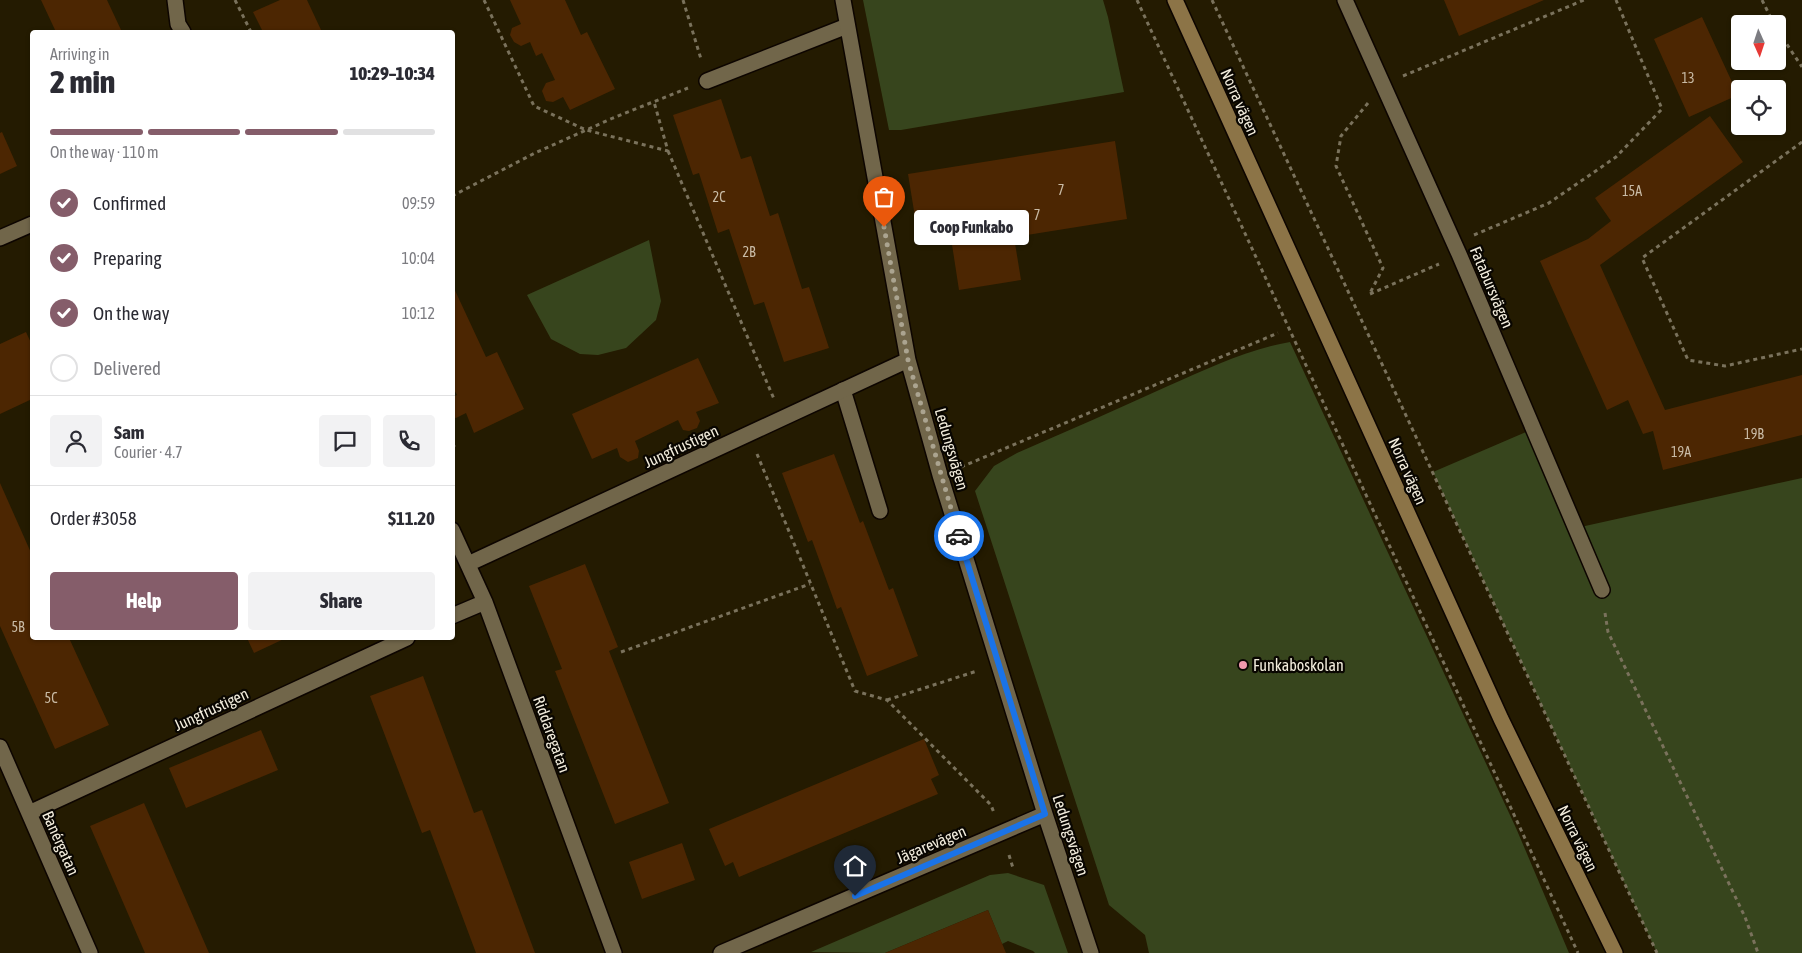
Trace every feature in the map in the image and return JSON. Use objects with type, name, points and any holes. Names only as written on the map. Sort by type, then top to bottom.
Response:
[{"type":"main road","name":"Norra vägen","points":[[1175,0],[1501,719],[1615,953]]},
{"type":"street","points":[[175,0],[178,24],[182,30]]},
{"type":"street","name":"Ledungsvägen","points":[[843,0],[908,360],[940,475],[1045,814],[1091,953]]},
{"type":"street","name":"Fatabursvägen","points":[[1345,0],[1456,249],[1602,590]]},
{"type":"street","points":[[708,81],[847,26]]},
{"type":"street","points":[[0,238],[30,225]]},
{"type":"street","name":"Jungfrustigen","points":[[468,564],[908,360]]},
{"type":"street","points":[[843,390],[880,511]]},
{"type":"street","name":"Riddaregatan","points":[[455,536],[485,602],[614,953]]},
{"type":"street","points":[[455,615],[485,602]]},
{"type":"street","name":"Jungfrustigen","points":[[29,813],[403,640]]},
{"type":"street","name":"Banérgatan","points":[[0,747],[90,953]]},
{"type":"street","name":"Jägarevägen","points":[[721,953],[1045,814]]},
{"type":"path","points":[[235,0],[250,30]]},
{"type":"path","points":[[484,0],[534,106],[586,130],[668,152]]},
{"type":"path","points":[[455,194],[535,153],[586,130],[708,81],[683,0]]},
{"type":"path","points":[[1137,0],[1578,953]]},
{"type":"path","points":[[1212,0],[1657,953]]},
{"type":"path","points":[[1584,0],[1382,85],[1341,136],[1336,166],[1383,268],[1369,295],[1394,285],[1456,249],[1549,203],[1616,157],[1662,109],[1616,0]]},
{"type":"path","points":[[1762,0],[1770,15]]},
{"type":"path","points":[[1786,44],[1802,67]]},
{"type":"path","points":[[654,102],[668,152],[782,419]]},
{"type":"path","points":[[1802,142],[1642,258],[1688,360],[1725,366],[1802,349]]},
{"type":"path","points":[[940,475],[1278,334]]},
{"type":"path","points":[[748,434],[855,691],[887,700],[991,805],[1013,868]]},
{"type":"path","points":[[621,652],[810,584]]},
{"type":"path","points":[[1602,590],[1608,632],[1745,917],[1758,953]]},
{"type":"path","points":[[887,700],[999,664]]},
{"type":"green space","points":[[863,0],[1103,0],[1124,92],[901,130],[889,130]]},
{"type":"green space","points":[[649,240],[661,301],[656,320],[626,348],[598,355],[580,354],[551,339],[527,295]]},
{"type":"green space","name":"Funkaboskolan","points":[[1290,342],[1516,828],[1569,953],[1149,953],[1145,935],[1109,905],[975,491],[994,466],[1017,453],[1228,360],[1259,349]]},
{"type":"green space","points":[[1533,429],[1576,528],[1802,478],[1802,953],[1657,953],[1433,472]]},
{"type":"green space","points":[[1008,873],[1044,885],[1068,953],[1035,953],[1008,941],[1002,944],[988,910],[885,953],[811,952],[990,875]]},
{"type":"building","points":[[41,0],[107,0],[121,30],[55,30]]},
{"type":"building","points":[[280,0],[307,0],[321,30],[262,30],[253,12]]},
{"type":"building","points":[[510,0],[565,0],[581,35],[587,32],[615,89],[570,110],[563,97],[553,102],[546,101],[542,91],[546,83],[555,80],[542,53],[536,56],[530,42],[521,46],[514,42],[510,35],[512,28],[521,24]]},
{"type":"building","points":[[1444,0],[1544,0],[1459,36]]},
{"type":"building","points":[[1702,17],[1731,80],[1731,98],[1689,117],[1654,39]]},
{"type":"building","points":[[721,99],[741,159],[751,156],[770,216],[778,213],[802,289],[809,287],[829,348],[784,362],[764,302],[754,305],[729,229],[718,233],[699,173],[693,175],[673,115]]},
{"type":"building","points":[[1710,116],[1743,162],[1600,265],[1665,410],[1802,375],[1802,435],[1663,470],[1653,431],[1643,434],[1628,400],[1607,410],[1540,261],[1588,239],[1611,221],[1595,198]]},
{"type":"building","points":[[2,132],[17,166],[0,174],[0,133]]},
{"type":"building","points":[[1115,141],[1127,219],[1014,237],[1021,280],[959,290],[947,212],[915,217],[908,174]]},
{"type":"building","points":[[455,290],[486,357],[497,352],[524,409],[474,433],[466,413],[455,418],[455,396],[457,395],[455,391]]},
{"type":"building","points":[[26,332],[30,341],[30,400],[0,414],[0,344]]},
{"type":"building","points":[[698,358],[719,403],[696,412],[700,421],[697,428],[689,431],[683,430],[678,420],[635,441],[639,451],[638,458],[628,462],[620,457],[617,448],[592,459],[572,414]]},
{"type":"building","points":[[834,454],[860,523],[863,521],[889,590],[893,588],[918,656],[867,676],[841,607],[837,609],[812,540],[808,542],[782,473]]},
{"type":"building","points":[[0,483],[30,550],[30,640],[70,640],[109,725],[55,749],[0,626]]},
{"type":"building","points":[[585,564],[618,647],[609,651],[669,803],[615,824],[555,671],[562,669],[529,586]]},
{"type":"building","points":[[248,640],[282,640],[254,653]]},
{"type":"building","points":[[423,676],[474,813],[482,810],[535,953],[476,953],[430,830],[422,833],[370,696]]},
{"type":"building","points":[[261,730],[278,770],[186,808],[169,768]]},
{"type":"building","points":[[924,739],[939,775],[931,779],[938,794],[739,877],[733,862],[725,866],[709,829]]},
{"type":"building","points":[[144,803],[209,953],[145,953],[90,826]]},
{"type":"building","points":[[682,843],[695,880],[642,899],[629,862]]},
{"type":"building","points":[[988,910],[1006,953],[885,953]]},
{"type":"way so far","points":[[884,227],[908,360],[959,536]]},
{"type":"place","name":"Coop Funkabo","points":[[884,227]]},
{"type":"place","name":"Funkaboskolan","points":[[1243,665]]},
{"type":"route","points":[[855,896],[1045,814],[959,536]]}]
